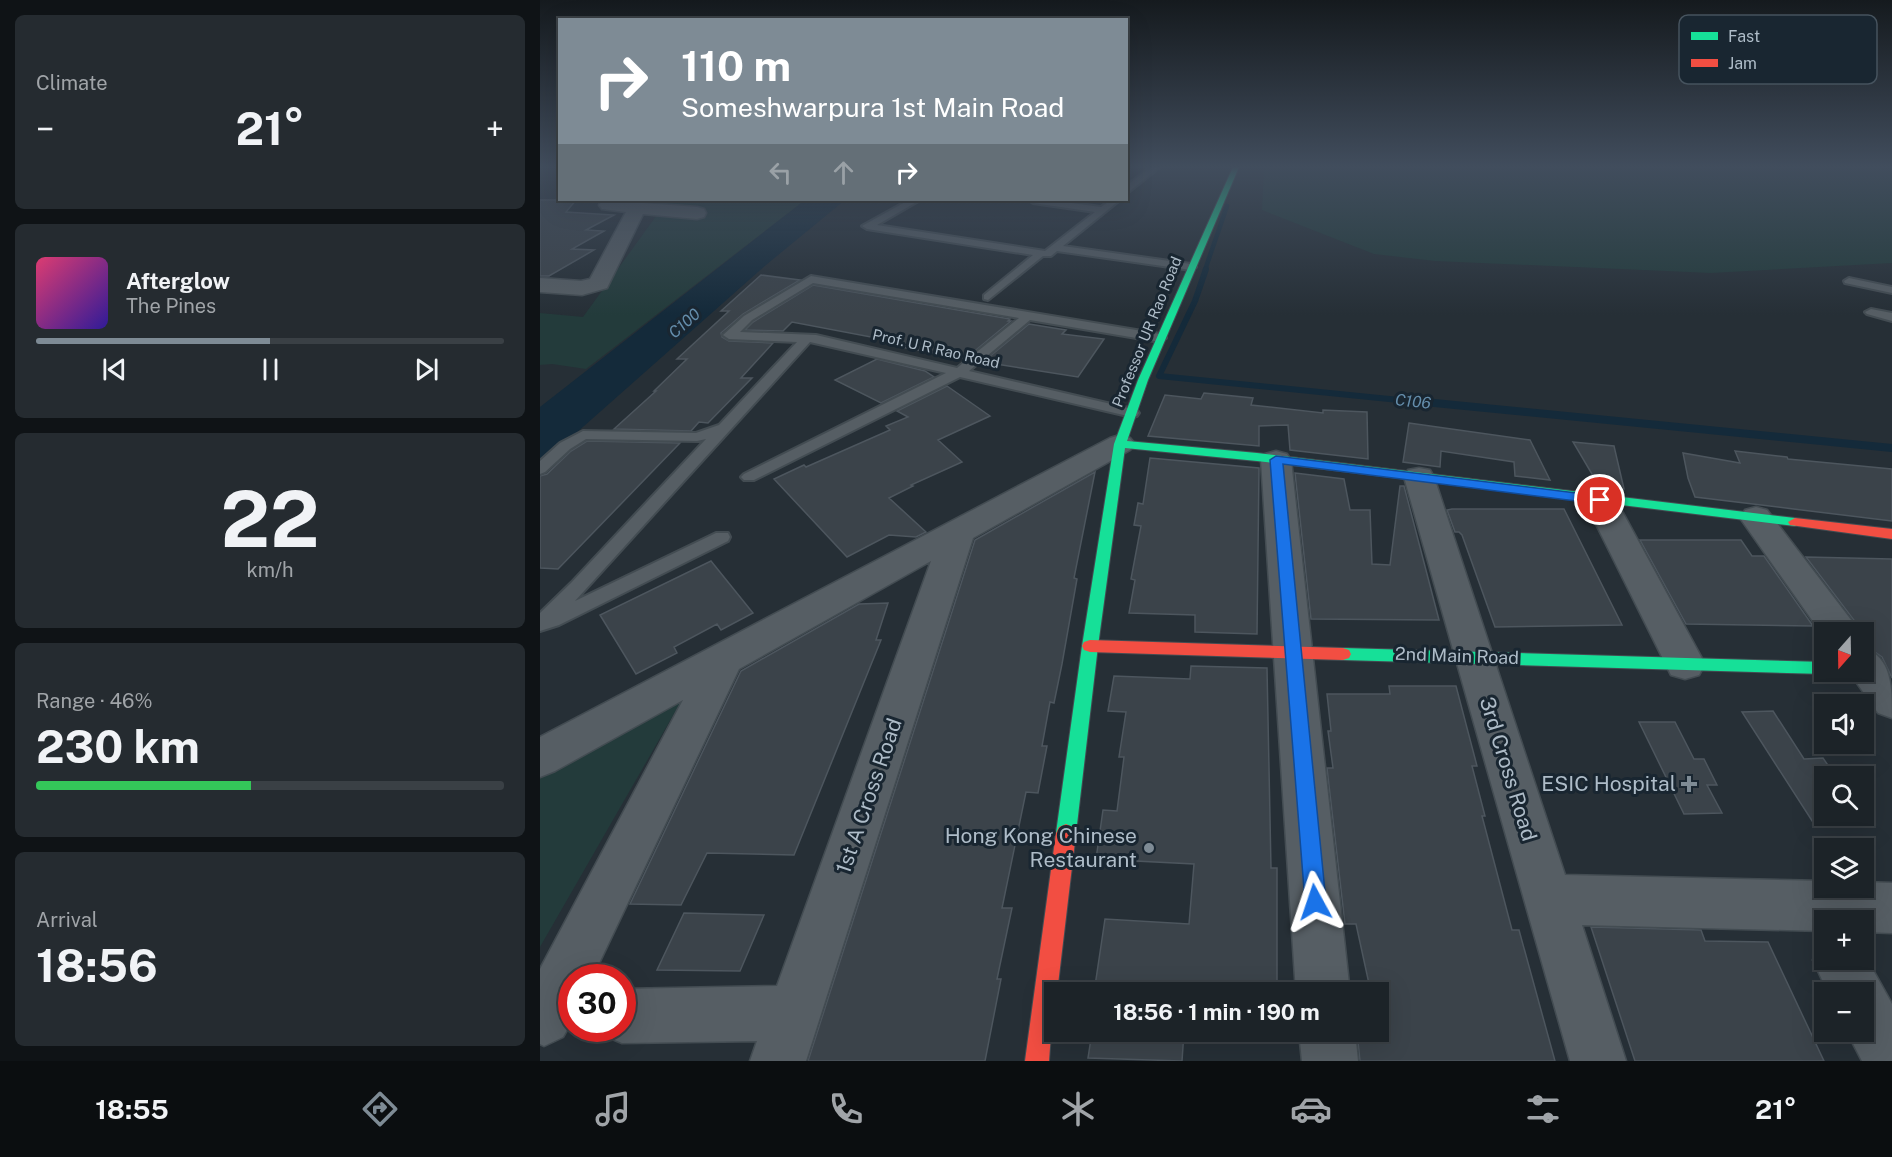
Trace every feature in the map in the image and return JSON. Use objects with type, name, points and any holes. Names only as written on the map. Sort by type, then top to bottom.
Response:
[{"type":"street","points":[[540,285],[582,288],[599,283],[633,217]]},
{"type":"street","name":"Professor UR Rao Road","points":[[1037,1061],[1090,646],[1126,429],[1160,338],[1214,217]]},
{"type":"street","points":[[540,758],[959,531],[1126,429],[1276,460],[1892,534]]},
{"type":"street","points":[[1276,460],[1322,982]]},
{"type":"street","name":"3rd Cross Road","points":[[1419,477],[1598,1061]]},
{"type":"street","points":[[1600,500],[1685,664]]},
{"type":"street","points":[[1756,518],[1834,622]]},
{"type":"street","name":"1st A Cross Road","points":[[787,1037],[959,531]]},
{"type":"street","name":"2nd Main Road","points":[[1090,646],[1814,668]]},
{"type":"street","points":[[552,1018],[725,658]]},
{"type":"street","points":[[1874,678],[1892,701]]},
{"type":"street","points":[[1548,899],[1814,919]]},
{"type":"street","points":[[1874,911],[1892,908]]},
{"type":"street","points":[[636,1018],[787,1037]]},
{"type":"street","points":[[1874,1027],[1892,1061]]},
{"type":"street","points":[[1328,1042],[1330,1061]]},
{"type":"lane","points":[[885,217],[867,226],[1047,254],[1096,217]]},
{"type":"lane","points":[[1055,248],[1191,267]]},
{"type":"lane","points":[[988,297],[1041,253]]},
{"type":"lane","name":"Prof. U R Rao Road","points":[[1028,316],[810,279],[748,318],[729,335],[807,338],[961,371],[1126,429]]},
{"type":"lane","points":[[1849,280],[1892,290]]},
{"type":"lane","points":[[1871,312],[1892,317]]},
{"type":"lane","points":[[749,477],[961,371],[1028,316],[1160,338]]},
{"type":"lane","points":[[540,625],[577,588],[807,338]]},
{"type":"lane","points":[[540,469],[565,446],[583,435],[697,437],[724,428]]},
{"type":"lane","points":[[540,625],[722,537]]},
{"type":"green space","points":[[656,217],[784,217],[586,369],[552,364],[540,365],[540,313],[583,317]]},
{"type":"green space","points":[[1279,217],[1892,217],[1892,263],[1711,273],[1435,261],[1374,254]]},
{"type":"green space","points":[[683,698],[540,947],[540,778]]},
{"type":"water","name":"C100","points":[[784,217],[825,217],[766,265],[540,465],[540,407]]},
{"type":"building","points":[[540,217],[611,217],[586,230],[604,231],[572,249],[594,250],[549,276],[540,276]]},
{"type":"building","points":[[761,275],[800,280],[743,314],[721,333],[722,337],[729,341],[773,343],[741,378],[752,378],[708,423],[699,422],[691,431],[614,429],[687,359],[677,359],[729,311],[721,311]]},
{"type":"building","points":[[813,285],[1011,321],[965,359],[901,347],[908,344],[792,322],[783,331],[745,330],[753,322]]},
{"type":"building","points":[[1029,324],[1066,330],[1062,334],[1104,339],[1078,377],[983,362]]},
{"type":"building","points":[[877,359],[925,371],[934,377],[881,403],[835,380]]},
{"type":"building","points":[[947,386],[990,416],[938,440],[962,462],[911,485],[913,486],[889,498],[926,532],[916,537],[889,535],[847,557],[774,479],[890,430],[886,426],[908,417],[897,411]]},
{"type":"building","points":[[1204,393],[1253,398],[1251,405],[1323,413],[1323,410],[1367,412],[1368,459],[1290,450],[1288,425],[1259,426],[1259,446],[1148,436],[1165,395],[1201,399]]},
{"type":"building","points":[[1409,423],[1530,440],[1550,480],[1515,476],[1514,462],[1441,451],[1440,467],[1403,462]]},
{"type":"building","points":[[587,441],[680,443],[558,569],[540,568],[540,476],[547,474],[571,451]]},
{"type":"building","points":[[1573,442],[1614,446],[1624,489],[1599,486]]},
{"type":"building","points":[[1735,451],[1787,457],[1788,459],[1892,469],[1892,521],[1695,497],[1683,453],[1740,463]]},
{"type":"building","points":[[1150,458],[1259,468],[1257,634],[1195,632],[1195,615],[1129,613],[1135,580],[1131,579],[1141,526],[1134,525],[1138,503],[1143,504]]},
{"type":"building","points":[[1095,472],[1074,578],[1077,579],[1062,664],[1054,703],[1050,702],[1042,746],[1047,746],[1038,793],[1026,792],[1002,908],[1012,908],[997,979],[1001,979],[985,1061],[808,1061],[975,540]]},
{"type":"building","points":[[1295,473],[1344,479],[1350,510],[1370,510],[1372,564],[1390,565],[1400,486],[1404,486],[1439,620],[1311,619]]},
{"type":"building","points":[[1564,509],[1622,625],[1495,627],[1462,535],[1455,532],[1447,510]]},
{"type":"building","points":[[1640,540],[1741,540],[1752,556],[1764,556],[1813,626],[1686,624]]},
{"type":"building","points":[[1806,557],[1892,559],[1892,678],[1882,657],[1874,651],[1874,622],[1855,622]]},
{"type":"building","points":[[711,561],[753,613],[721,630],[717,624],[674,647],[677,653],[636,674],[600,615]]},
{"type":"building","points":[[888,603],[876,640],[881,640],[794,855],[707,853],[681,905],[630,904],[741,671],[859,604]]},
{"type":"building","points":[[1191,666],[1267,668],[1271,868],[1277,868],[1277,982],[1096,982],[1105,919],[1189,924],[1194,864],[1096,859],[1103,810],[1117,811],[1124,757],[1119,757],[1126,712],[1108,711],[1114,676],[1190,679]]},
{"type":"building","points":[[1389,686],[1456,686],[1477,766],[1472,766],[1485,816],[1482,816],[1512,930],[1519,930],[1555,1061],[1360,1061],[1358,1042],[1389,1042],[1389,982],[1369,982],[1356,924],[1345,924],[1327,768],[1333,768],[1328,731],[1331,731],[1327,694],[1390,694]]},
{"type":"building","points":[[1773,711],[1804,759],[1823,758],[1828,766],[1814,766],[1814,824],[1742,712]]},
{"type":"building","points":[[1639,722],[1675,722],[1694,759],[1704,759],[1717,785],[1707,785],[1722,813],[1684,814]]},
{"type":"building","points":[[684,913],[764,915],[740,971],[657,970]]},
{"type":"building","points":[[1591,927],[1701,930],[1705,941],[1768,942],[1824,1061],[1635,1061]]},
{"type":"building","points":[[1090,1042],[1183,1042],[1182,1061],[1088,1058]]},
{"type":"waterway","name":"C106","points":[[1205,270],[1223,217]]},
{"type":"waterway","name":"C106","points":[[1206,269],[1195,301],[1159,376],[1419,402]]},
{"type":"waterway","name":"C106","points":[[1404,400],[1892,448]]},
{"type":"traffic: fast","points":[[1066,833],[1090,646],[1120,444],[1143,380],[1214,217]]},
{"type":"traffic: fast","points":[[1120,444],[1257,457],[1795,522]]},
{"type":"traffic: fast","points":[[1343,654],[1814,668]]},
{"type":"traffic: jam","points":[[1795,522],[1892,534]]},
{"type":"traffic: jam","points":[[1090,646],[1343,654]]},
{"type":"traffic: jam","points":[[1037,1061],[1066,833]]},
{"type":"place","name":"ESIC Hospital","points":[[1689,784]]},
{"type":"place","name":"Hong Kong Chinese Restaurant","points":[[1149,848]]},
{"type":"route","points":[[1315,902],[1276,460],[1600,500]]}]
